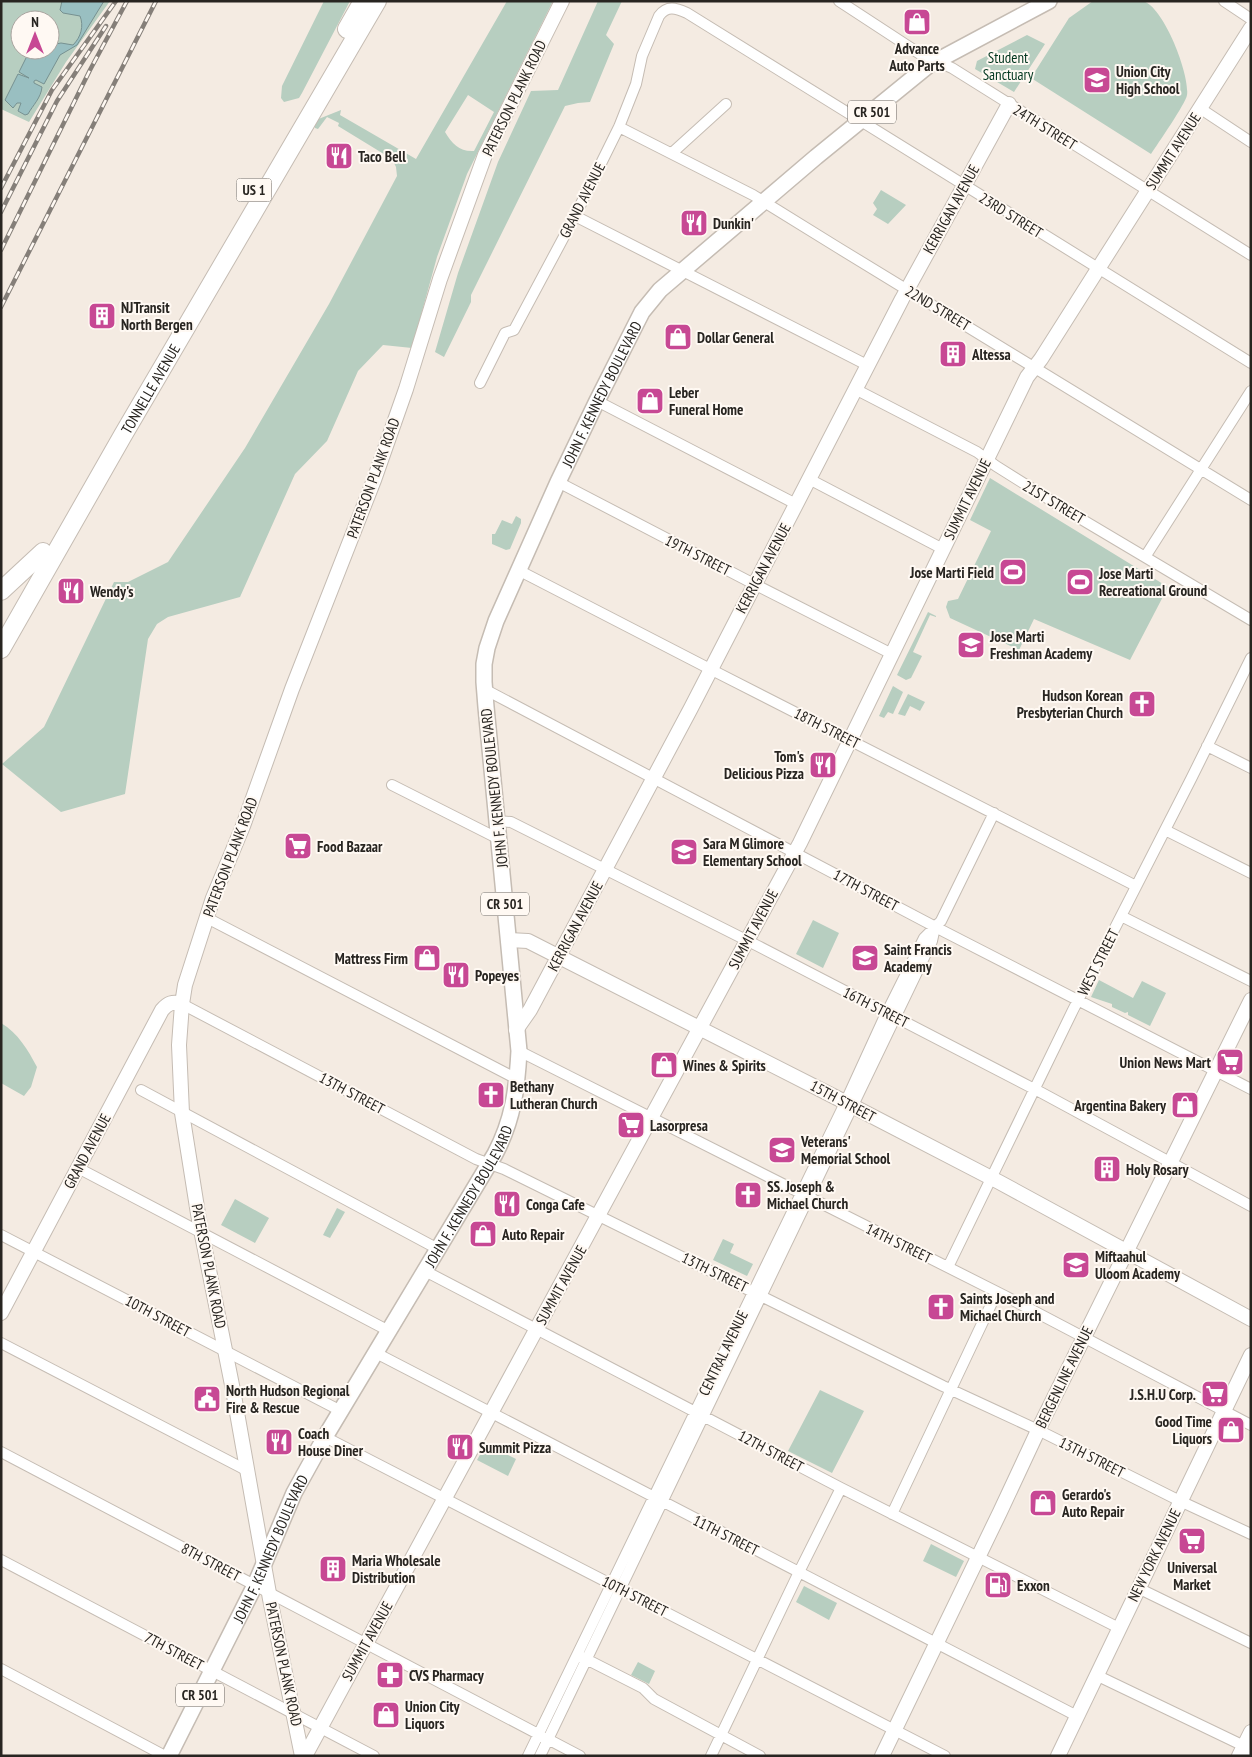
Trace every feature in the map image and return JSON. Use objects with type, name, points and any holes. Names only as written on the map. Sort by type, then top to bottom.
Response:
[{"type":"highway","name":"TONNELLE AVENUE","points":[[3,637],[44,552],[363,1]]},
{"type":"highway","name":"TONNELLE AVENUE","points":[[3,637],[377,1]]},
{"type":"highway","points":[[1,590],[44,552]]},
{"type":"main road","name":"JOHN F. KENNEDY BOULEVARD","points":[[170,1756],[265,1564],[294,1493],[325,1437],[489,1164],[509,1123],[515,1100],[518,1051],[484,688],[484,664],[489,640],[518,570],[597,401],[642,312],[660,290],[684,272],[764,201],[903,85],[935,61],[1049,1]]},
{"type":"street","name":"PATERSON PLANK ROAD","points":[[303,1756],[269,1592],[248,1471],[201,1232],[182,1113],[179,1045],[182,1004],[185,985],[219,884],[243,826],[292,689],[374,480],[406,390],[440,279],[485,155],[562,1]]},
{"type":"street","name":"24TH STREET","points":[[839,1],[920,54],[952,68],[1251,255]]},
{"type":"street","points":[[1224,1],[1251,18]]},
{"type":"street","name":"23RD STREET","points":[[668,8],[676,8],[687,13],[1251,363]]},
{"type":"street","name":"GRAND AVENUE","points":[[480,383],[506,333],[514,330],[575,216],[619,127],[636,84],[642,56],[659,16],[668,8]]},
{"type":"street","name":"SUMMIT AVENUE","points":[[303,1756],[366,1644],[795,853],[1027,377],[1201,109],[1251,28]]},
{"type":"street","points":[[672,153],[726,104]]},
{"type":"street","name":"KERRIGAN AVENUE","points":[[516,1030],[530,1010],[606,870],[867,365],[1009,104]]},
{"type":"street","points":[[1201,109],[1251,142]]},
{"type":"street","name":"22ND STREET","points":[[619,127],[764,201],[1251,500]]},
{"type":"street","points":[[575,216],[867,365]]},
{"type":"street","name":"21ST STREET","points":[[855,389],[977,452],[1054,502],[1251,620]]},
{"type":"street","points":[[1146,557],[1251,391]]},
{"type":"street","points":[[597,401],[796,504]]},
{"type":"street","points":[[809,479],[943,549]]},
{"type":"street","name":"19TH STREET","points":[[558,482],[892,654]]},
{"type":"street","name":"18TH STREET","points":[[518,570],[1136,886]]},
{"type":"street","name":"WEST STREET","points":[[948,1267],[1034,1089],[1251,658]]},
{"type":"street","name":"17TH STREET","points":[[484,688],[935,927],[1251,1089]]},
{"type":"street","points":[[1207,746],[1251,768]]},
{"type":"street","points":[[392,785],[498,839]]},
{"type":"street","name":"CENTRAL AVENUE","points":[[528,1756],[543,1736],[582,1657],[849,1105],[924,938],[941,920],[994,813]]},
{"type":"street","name":"16TH STREET","points":[[497,821],[511,822],[891,1015],[1034,1089],[1251,1206]]},
{"type":"street","points":[[1165,830],[1251,873]]},
{"type":"street","points":[[1121,916],[1251,981]]},
{"type":"street","points":[[207,918],[517,1078]]},
{"type":"street","name":"15TH STREET","points":[[509,940],[528,941],[991,1178],[1251,1319]]},
{"type":"street","name":"BERGENLINE AVENUE","points":[[882,1756],[1038,1430],[1251,1000]]},
{"type":"street","name":"GRAND AVENUE","points":[[1,1313],[162,1010],[170,1003],[182,1004]]},
{"type":"street","name":"13TH STREET","points":[[182,1004],[489,1164],[504,1169],[952,1390],[1251,1534]]},
{"type":"street","name":"14TH STREET","points":[[518,1051],[948,1267],[1251,1424]]},
{"type":"street","points":[[141,1090],[438,1249]]},
{"type":"street","points":[[78,1168],[390,1331]]},
{"type":"street","name":"10TH STREET","points":[[1,1235],[341,1412]]},
{"type":"street","name":"12TH STREET","points":[[425,1271],[841,1488],[1119,1628]]},
{"type":"street","points":[[892,1514],[997,1292]]},
{"type":"street","points":[[1,1342],[248,1471]]},
{"type":"street","name":"11TH STREET","points":[[376,1353],[1077,1716]]},
{"type":"street","name":"NEW YORK AVENUE","points":[[1058,1756],[1251,1355]]},
{"type":"street","name":"10TH STREET","points":[[325,1437],[945,1756]]},
{"type":"street","name":"8TH STREET","points":[[1,1452],[580,1756]]},
{"type":"street","points":[[711,1756],[841,1488]]},
{"type":"street","name":"7TH STREET","points":[[1,1560],[374,1756]]},
{"type":"street","points":[[1138,1588],[1251,1643]]},
{"type":"street","points":[[582,1657],[643,1688],[654,1699],[760,1756]]},
{"type":"street","points":[[1,1669],[166,1756]]},
{"type":"street","points":[[1096,1676],[1244,1752],[1251,1732]]},
{"type":"street","name":"CENTRAL AVENUE","points":[[540,1756],[543,1736]]},
{"type":"green space","points":[[1,1],[110,1],[66,62],[29,122],[1,109]]},
{"type":"green space","points":[[324,1],[350,1],[299,98],[284,102],[281,98],[282,86]]},
{"type":"green space","points":[[507,1],[553,1],[467,174],[437,257],[412,348],[383,345],[358,371],[327,441],[295,474],[240,597],[168,617],[157,624],[148,639],[125,794],[61,812],[2,764],[44,727],[114,582],[128,582],[168,562],[245,448],[329,304],[397,176],[396,167],[392,159],[338,126],[339,123],[327,117],[318,129],[315,128],[314,123],[316,120],[341,110],[340,115],[416,159]],"holes":[[[468,95],[494,112],[474,151],[461,149],[445,132]]]},
{"type":"green space","points":[[598,1],[622,1],[606,35],[614,44],[590,102],[565,106],[471,295],[471,302],[444,357],[435,352],[458,273],[498,162],[531,91],[558,90]]},
{"type":"green space","points":[[1093,1],[1143,1],[1151,6],[1167,28],[1180,58],[1187,85],[1187,95],[1177,115],[1151,154],[1031,78],[1069,18]]},
{"type":"green space","name":"Student Sanctuary","points":[[1027,35],[1045,44],[1014,92],[975,69],[977,61]]},
{"type":"green space","points":[[881,190],[906,205],[888,224],[873,215],[877,209],[873,203]]},
{"type":"green space","points":[[990,478],[1168,587],[1130,660],[1034,619],[1019,650],[950,618],[946,607],[948,601],[958,599],[991,531],[970,520]]},
{"type":"green space","points":[[516,516],[521,519],[521,523],[510,549],[506,550],[492,544],[492,534],[495,534],[502,520],[512,524]]},
{"type":"green space","points":[[928,612],[936,617],[930,615],[913,652],[922,656],[911,678],[906,680],[897,675]]},
{"type":"green space","points":[[893,686],[903,692],[893,714],[888,712],[884,718],[879,716]]},
{"type":"green space","points":[[908,694],[925,702],[920,711],[910,706],[905,716],[898,714]]},
{"type":"green space","points":[[813,920],[839,933],[823,968],[796,954]]},
{"type":"green space","points":[[1099,980],[1133,998],[1142,981],[1166,993],[1150,1026],[1128,1015],[1128,1012],[1125,1013],[1112,1007],[1112,1004],[1091,997]]},
{"type":"green space","points":[[1,1023],[26,1048],[37,1067],[31,1087],[24,1096],[1,1083]]},
{"type":"green space","points":[[235,1199],[269,1218],[255,1243],[221,1225]]},
{"type":"green space","points":[[337,1208],[345,1212],[330,1238],[323,1235]]},
{"type":"green space","points":[[723,1239],[734,1244],[730,1253],[753,1264],[747,1276],[713,1260]]},
{"type":"green space","points":[[820,1390],[864,1411],[832,1473],[788,1451]]},
{"type":"green space","points":[[486,1444],[516,1459],[508,1476],[477,1460]]},
{"type":"green space","points":[[931,1544],[964,1561],[956,1577],[923,1561]]},
{"type":"green space","points":[[804,1586],[837,1603],[829,1620],[796,1602]]},
{"type":"green space","points":[[638,1662],[655,1671],[649,1684],[631,1675]]},
{"type":"water","points":[[62,1],[104,1],[77,45],[60,55],[60,43],[73,45],[81,31],[82,24],[80,16],[63,13],[60,10]]},
{"type":"water","points":[[25,60],[57,60],[44,84],[36,80],[34,81],[34,83],[42,87],[41,91],[28,114],[25,115],[18,111],[21,103],[17,103],[13,108],[5,100],[18,74],[29,78],[19,72]]},
{"type":"railway","points":[[1,188],[52,90],[116,1]]},
{"type":"railway","points":[[1,250],[90,70],[127,1]]},
{"type":"railway","points":[[1,307],[156,1]]},
{"type":"railway","points":[[1,212],[57,101],[106,26]]},
{"type":"place","name":"Advance Auto Parts","points":[[917,22]]},
{"type":"place","name":"Union City High School","points":[[1097,80]]},
{"type":"place","name":"Taco Bell","points":[[339,156]]},
{"type":"place","name":"Dunkin'","points":[[694,223]]},
{"type":"place","name":"NJTransit North Bergen","points":[[102,316]]},
{"type":"place","name":"Dollar General","points":[[678,337]]},
{"type":"place","name":"Altessa","points":[[953,354]]},
{"type":"place","name":"Leber Funeral Home","points":[[650,401]]},
{"type":"place","name":"Jose Marti Field","points":[[1013,572]]},
{"type":"place","name":"Jose Marti Recreational Ground","points":[[1080,582]]},
{"type":"place","name":"Wendy's","points":[[71,591]]},
{"type":"place","name":"Jose Marti Freshman Academy","points":[[971,645]]},
{"type":"place","name":"Hudson Korean Presbyterian Church","points":[[1142,704]]},
{"type":"place","name":"Tom's Delicious Pizza","points":[[823,765]]},
{"type":"place","name":"Food Bazaar","points":[[298,846]]},
{"type":"place","name":"Sara M Glimore Elementary School","points":[[684,852]]},
{"type":"place","name":"Mattress Firm","points":[[427,958]]},
{"type":"place","name":"Saint Francis Academy","points":[[865,958]]},
{"type":"place","name":"Popeyes","points":[[456,975]]},
{"type":"place","name":"Union News Mart","points":[[1230,1062]]},
{"type":"place","name":"Wines & Spirits","points":[[664,1065]]},
{"type":"place","name":"Bethany Lutheran Church","points":[[491,1095]]},
{"type":"place","name":"Argentina Bakery","points":[[1185,1105]]},
{"type":"place","name":"Lasorpresa","points":[[631,1125]]},
{"type":"place","name":"Veterans' Memorial School","points":[[782,1150]]},
{"type":"place","name":"Holy Rosary","points":[[1107,1169]]},
{"type":"place","name":"SS. Joseph & Michael Church","points":[[748,1195]]},
{"type":"place","name":"Conga Cafe","points":[[507,1204]]},
{"type":"place","name":"Auto Repair","points":[[483,1234]]},
{"type":"place","name":"Miftaahul Uloom Academy","points":[[1076,1265]]},
{"type":"place","name":"Saints Joseph and Michael Church","points":[[941,1307]]},
{"type":"place","name":"J.S.H.U Corp.","points":[[1215,1394]]},
{"type":"place","name":"North Hudson Regional Fire & Rescue","points":[[207,1399]]},
{"type":"place","name":"Good Time Liquors","points":[[1231,1430]]},
{"type":"place","name":"Coach House Diner","points":[[279,1442]]},
{"type":"place","name":"Summit Pizza","points":[[460,1447]]},
{"type":"place","name":"Gerardo's Auto Repair","points":[[1043,1503]]},
{"type":"place","name":"Universal Market","points":[[1192,1541]]},
{"type":"place","name":"Maria Wholesale Distribution","points":[[333,1569]]},
{"type":"place","name":"Exxon","points":[[998,1585]]},
{"type":"place","name":"CVS Pharmacy","points":[[390,1675]]},
{"type":"place","name":"Union City Liquors","points":[[386,1715]]}]
